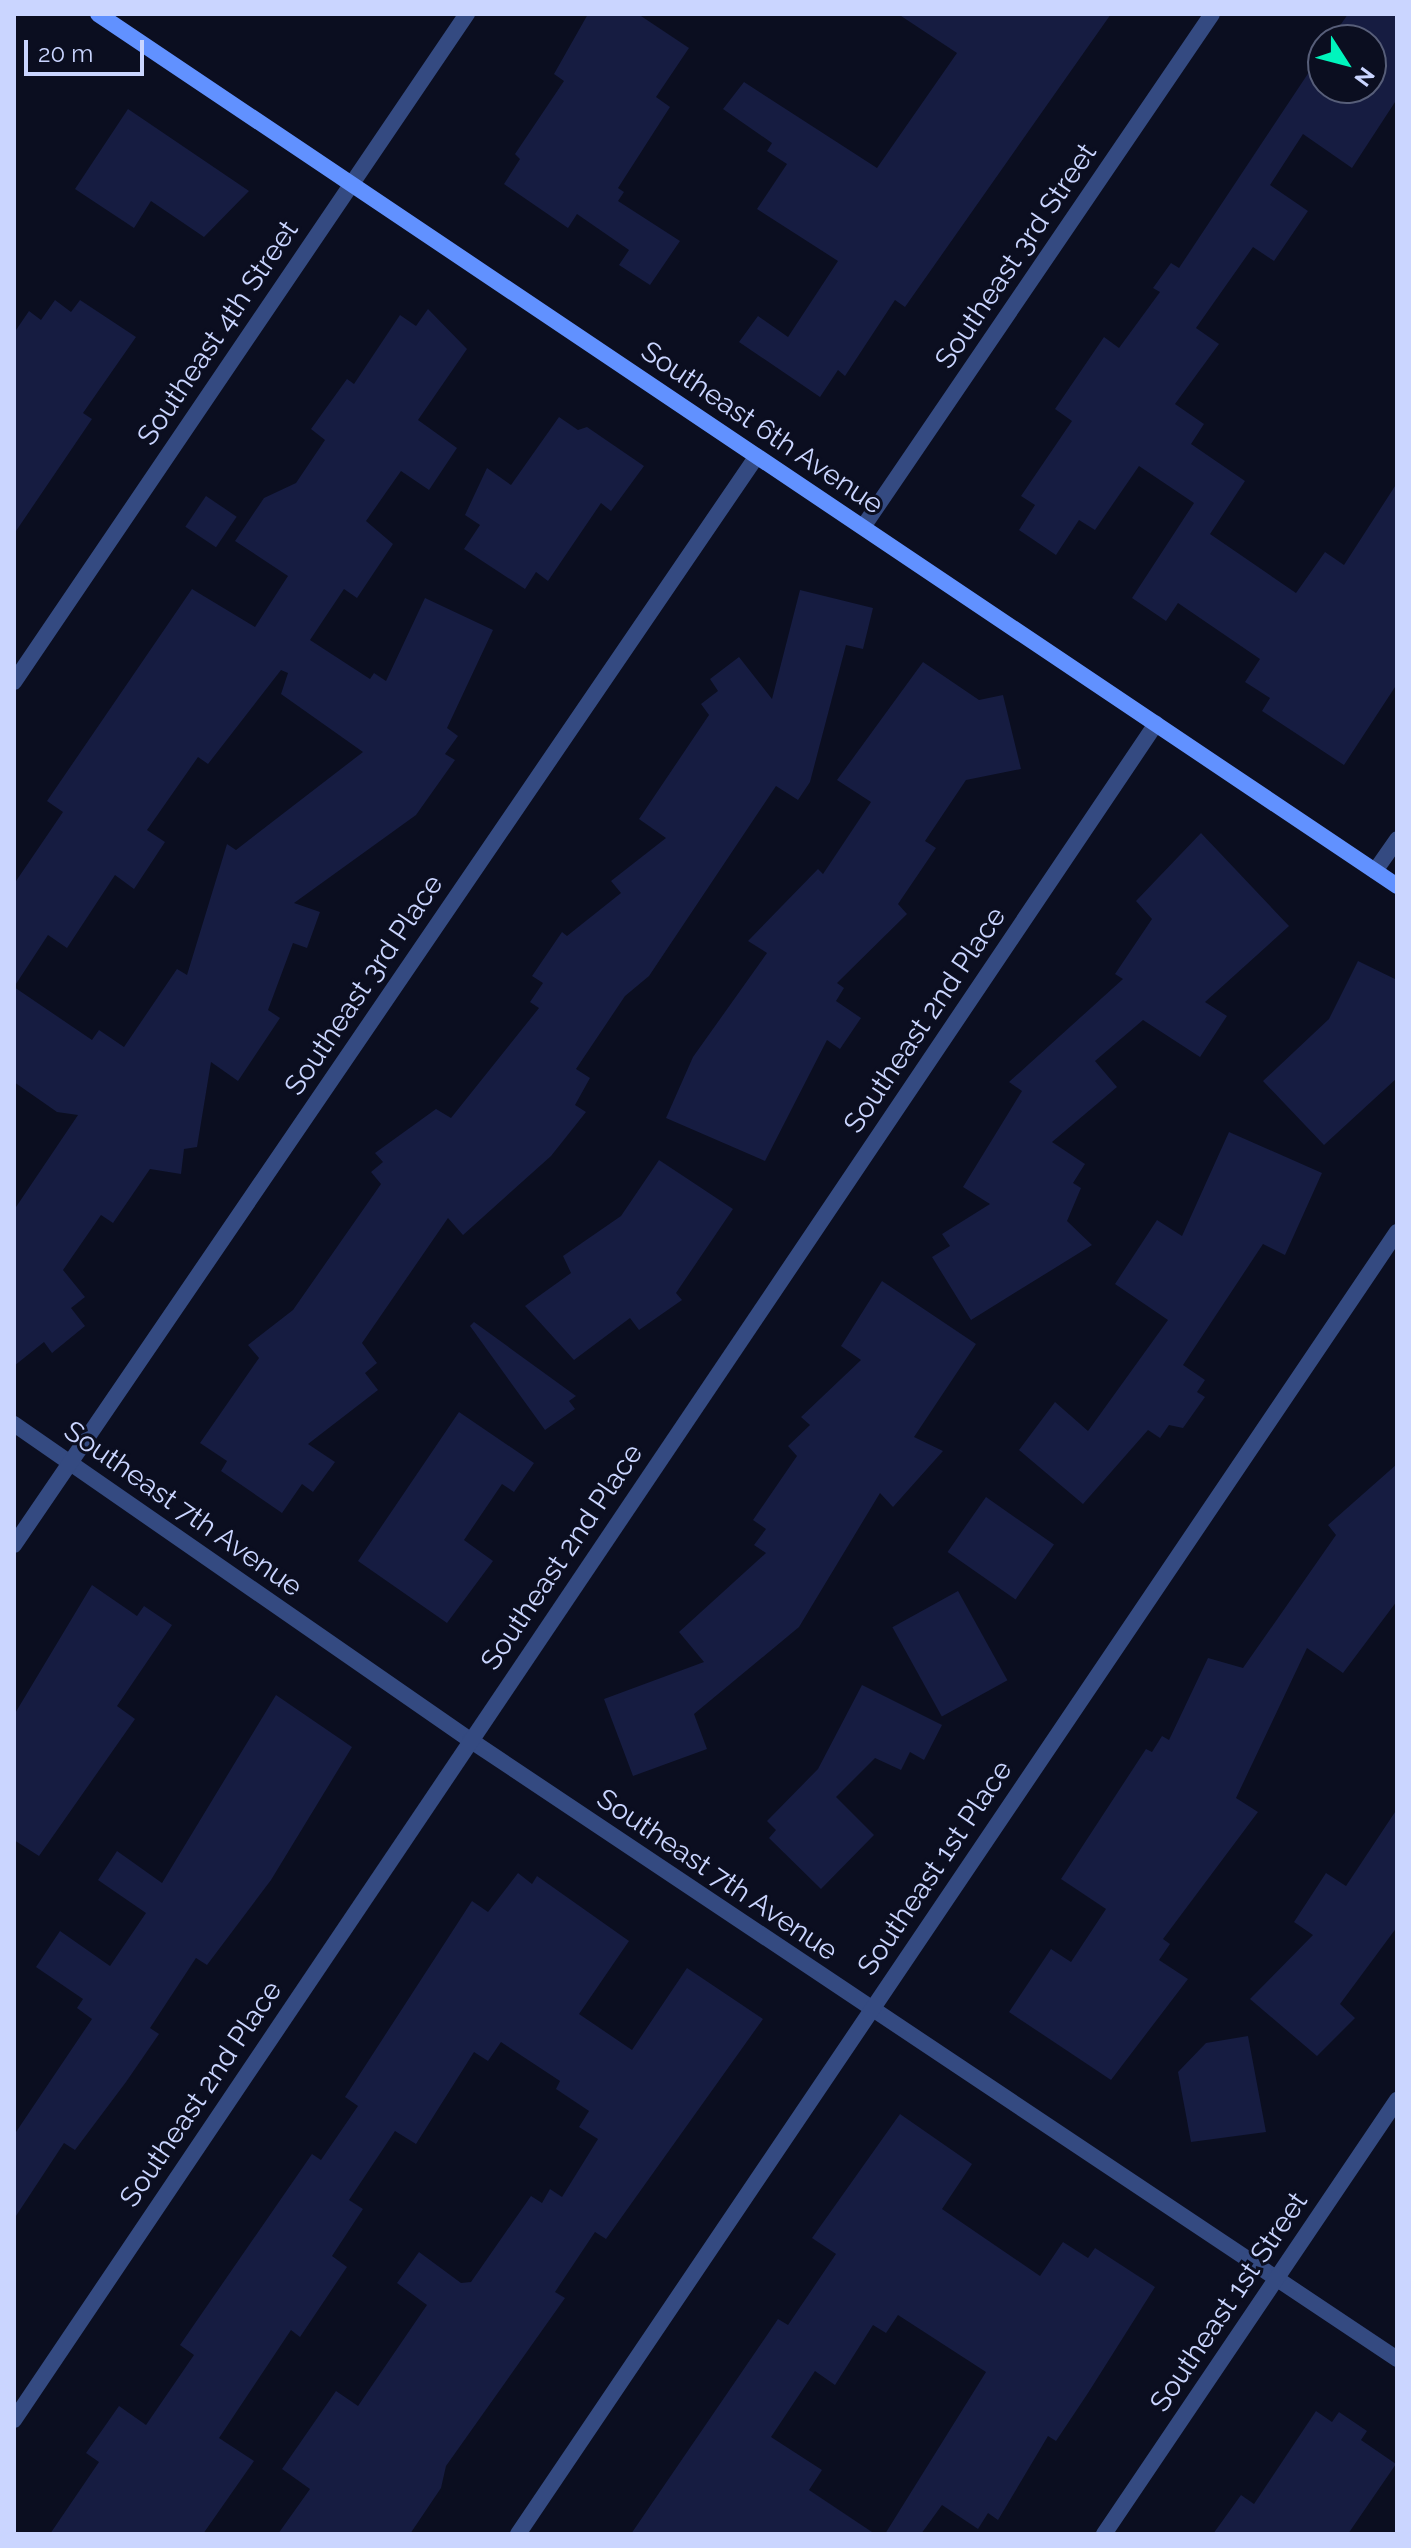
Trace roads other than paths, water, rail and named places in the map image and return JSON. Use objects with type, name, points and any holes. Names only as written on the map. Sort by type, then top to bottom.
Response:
[{"type":"street","name":"Southeast 6th Avenue","points":[[98,14],[1397,886]]},
{"type":"street","name":"Southeast 4th Street","points":[[14,682],[467,14]]},
{"type":"street","name":"Southeast 3rd Street","points":[[863,527],[1212,14]]},
{"type":"street","name":"Southeast 3rd Place","points":[[14,1545],[757,456]]},
{"type":"street","name":"Southeast 2nd Place","points":[[14,2420],[1156,724]]},
{"type":"street","points":[[1375,871],[1397,839]]},
{"type":"street","name":"Southeast 1st Place","points":[[518,2534],[1397,1232]]},
{"type":"street","name":"Southeast 7th Avenue","points":[[14,1424],[470,1740],[1397,2359]]},
{"type":"street","name":"Southeast 1st Street","points":[[1104,2534],[1397,2100]]}]
